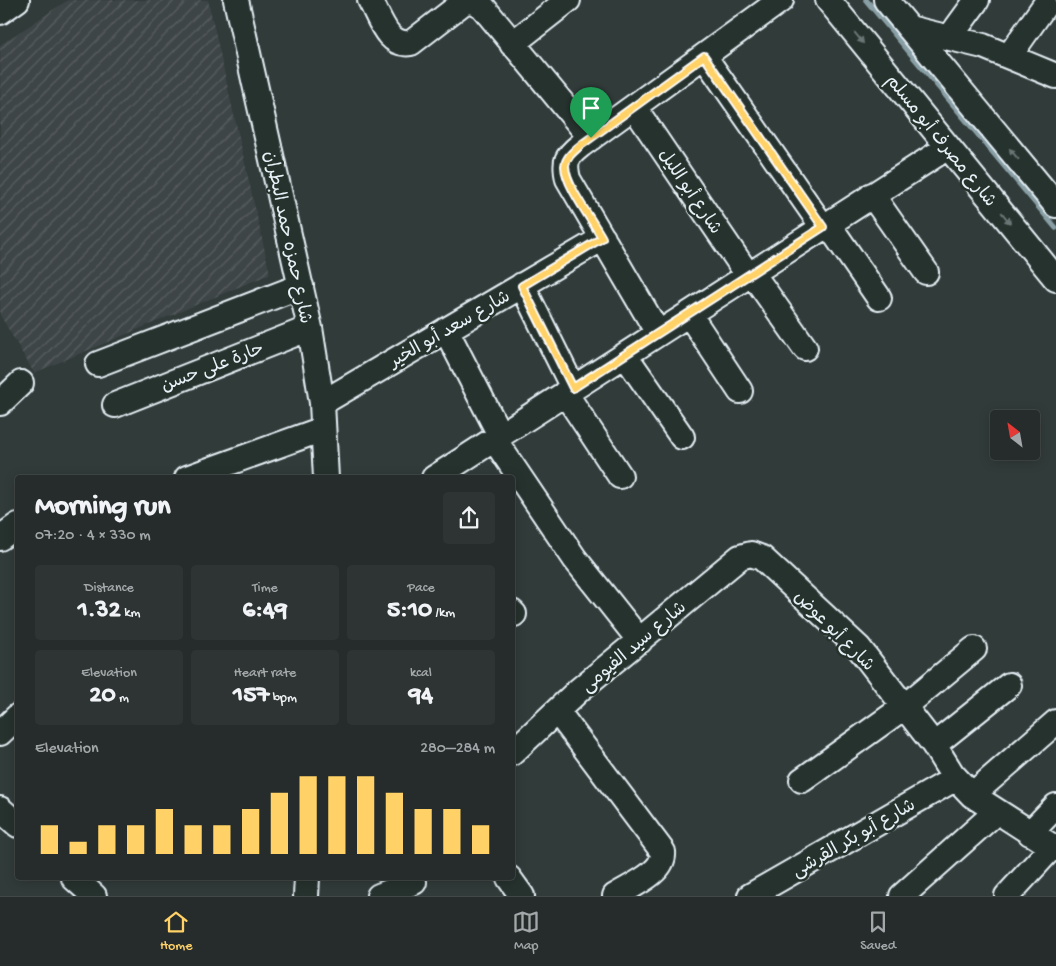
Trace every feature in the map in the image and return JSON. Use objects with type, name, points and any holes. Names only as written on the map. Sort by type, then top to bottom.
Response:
[{"type":"street","points":[[0,12],[17,0]]},
{"type":"street","name":"شارع حمزه حمد البطران","points":[[236,0],[310,328],[322,403],[326,475]]},
{"type":"street","points":[[512,44],[568,0]]},
{"type":"street","points":[[658,333],[568,180],[565,165],[570,155],[591,138],[781,0]]},
{"type":"street","name":"شارع مصرف أبو مسلم","points":[[828,0],[1056,279]]},
{"type":"street","points":[[886,0],[1056,204]]},
{"type":"street","points":[[950,37],[977,0]]},
{"type":"street","points":[[376,2],[389,35],[395,41],[403,44],[412,43],[464,2],[474,2],[591,138]]},
{"type":"street","points":[[1010,55],[1045,5]]},
{"type":"street","points":[[909,28],[950,37],[1010,55],[1056,76]]},
{"type":"street","points":[[704,56],[879,298]]},
{"type":"street","name":"شارع أبو الليل","points":[[634,107],[750,274],[805,348]]},
{"type":"street","points":[[439,475],[948,146]]},
{"type":"street","points":[[872,195],[926,272]]},
{"type":"street","name":"شارع سعد أبو الخير","points":[[322,403],[602,238]]},
{"type":"street","points":[[98,364],[300,286]]},
{"type":"street","points":[[522,286],[569,390],[620,476]]},
{"type":"street","points":[[688,314],[740,390]]},
{"type":"street","name":"حارة على حسن","points":[[115,404],[310,328]]},
{"type":"street","points":[[446,330],[497,437],[575,559],[640,641]]},
{"type":"street","points":[[625,355],[682,437]]},
{"type":"street","points":[[0,404],[21,383]]},
{"type":"street","points":[[195,475],[323,429]]},
{"type":"street","points":[[0,538],[15,527]]},
{"type":"street","name":"شارع سيد الفيومى","points":[[515,748],[740,557],[751,554],[762,558]]},
{"type":"street","name":"شارع أبو عوض","points":[[762,558],[858,648],[964,786],[996,812],[1054,848]]},
{"type":"street","points":[[802,780],[904,707],[974,649]]},
{"type":"street","points":[[934,745],[1009,685]]},
{"type":"street","points":[[557,711],[663,852],[663,858],[657,869],[615,896]]},
{"type":"street","points":[[0,733],[15,719]]},
{"type":"street","name":"شارع أبو بكر القرشى","points":[[750,896],[779,889],[964,786],[1056,722]]},
{"type":"street","points":[[1030,833],[1056,806]]},
{"type":"street","points":[[0,809],[15,822]]},
{"type":"street","points":[[902,896],[996,812]]},
{"type":"street","points":[[1007,896],[1054,848]]},
{"type":"street","points":[[76,880],[94,896]]},
{"type":"street","points":[[306,896],[307,880]]},
{"type":"street","points":[[510,880],[522,896]]},
{"type":"street","points":[[379,896],[415,885]]},
{"type":"shaded area","points":[[68,0],[208,0],[270,274],[34,373],[0,315],[0,45]]},
{"type":"waterway","points":[[866,0],[1056,228]]},
{"type":"route","points":[[704,56],[823,227],[573,388],[522,286],[602,238],[568,180],[565,165],[570,155],[591,138],[704,56]]}]
